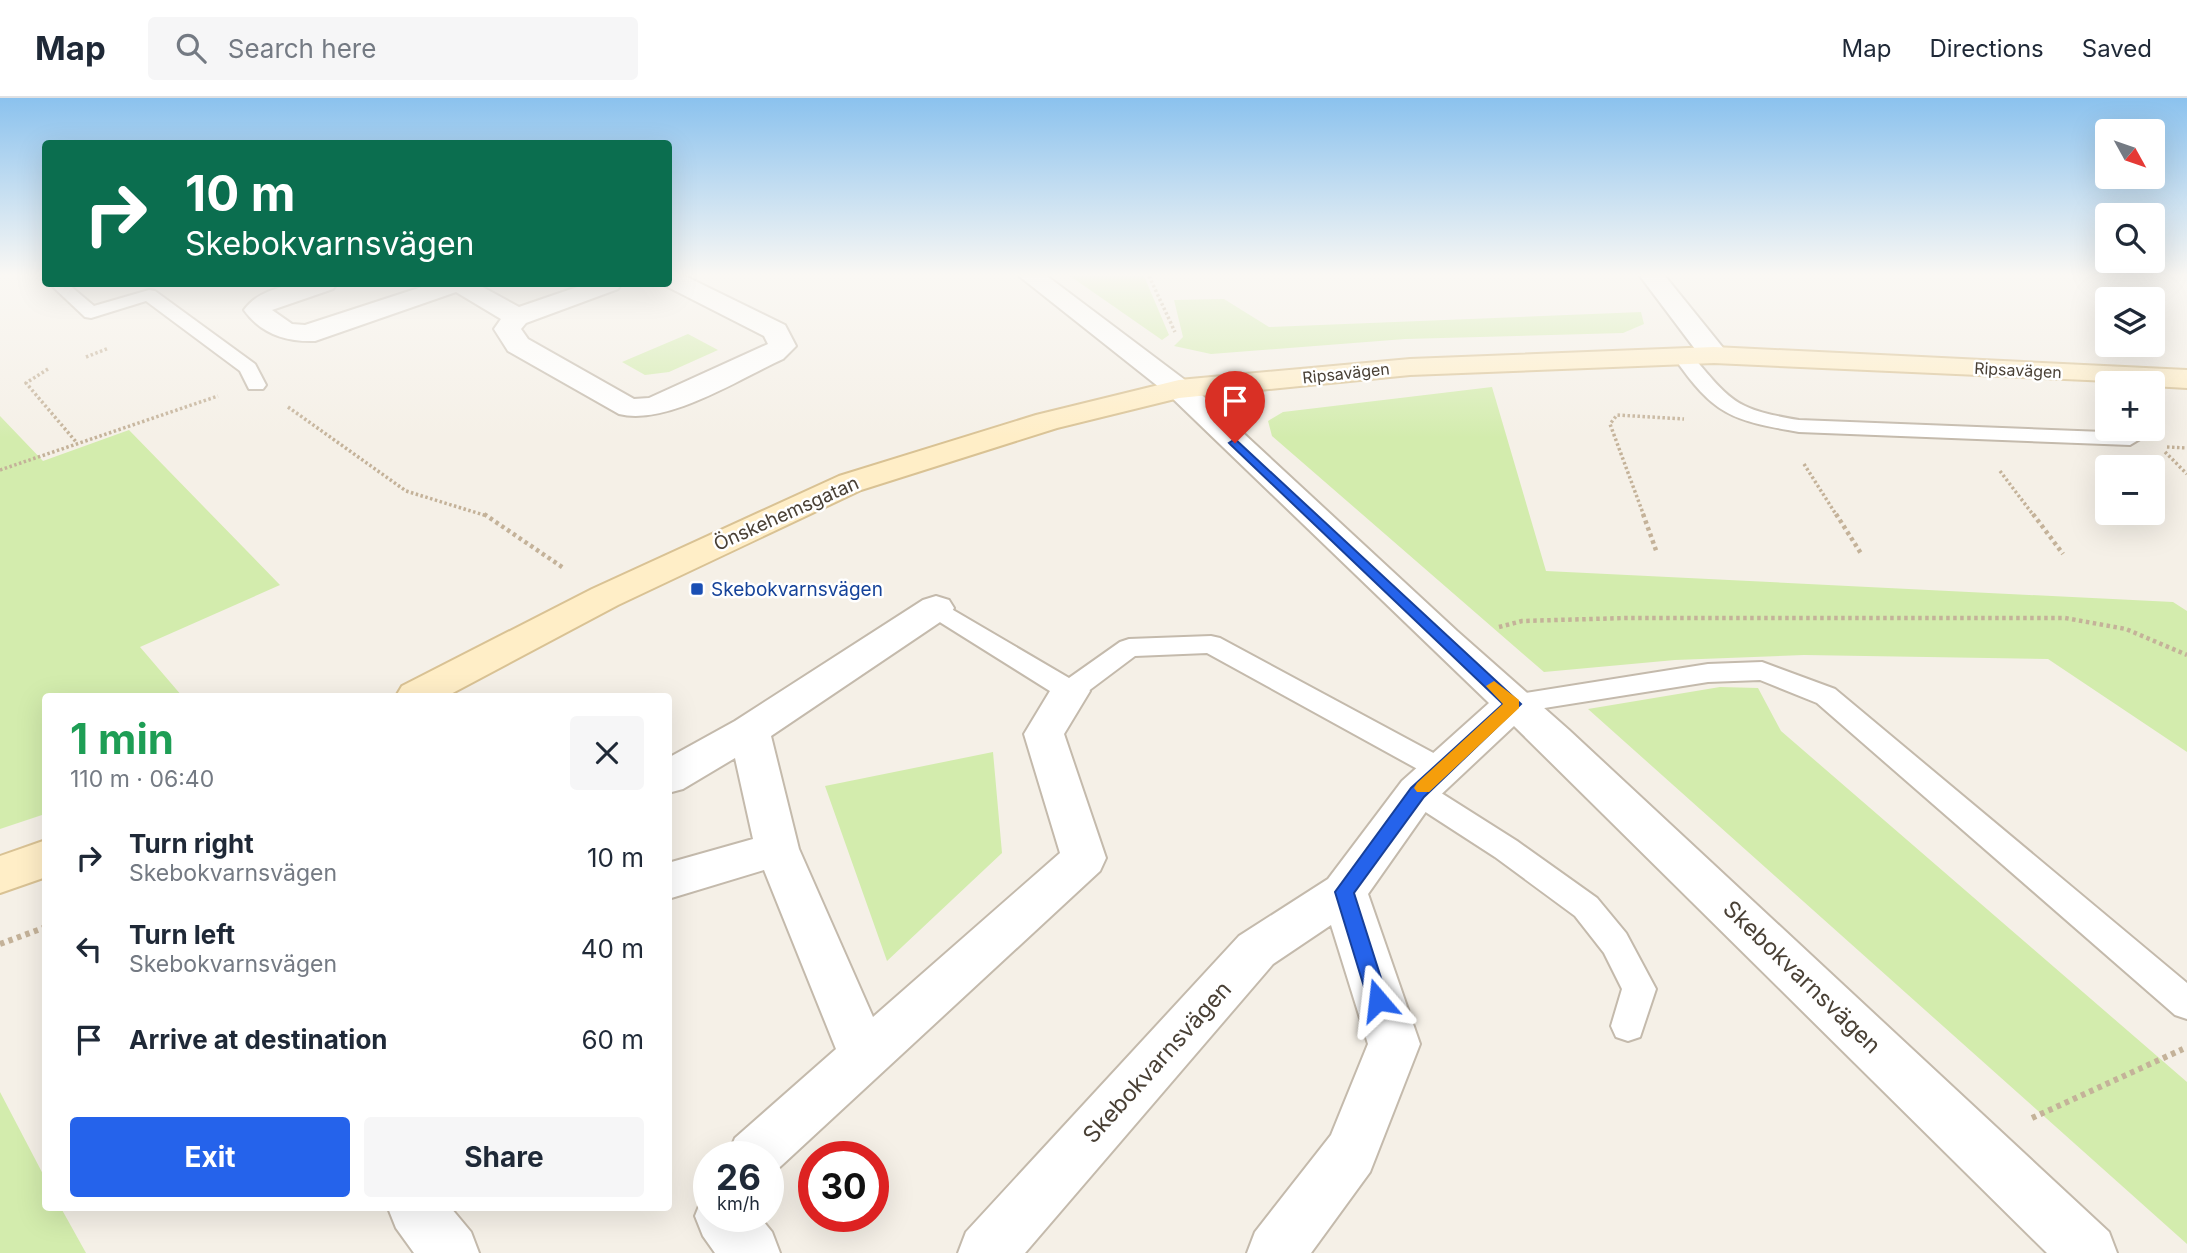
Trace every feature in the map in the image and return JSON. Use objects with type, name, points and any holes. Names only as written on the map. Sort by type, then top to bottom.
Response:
[{"type":"street","points":[[277,330],[293,335],[324,330]]},
{"type":"street","points":[[508,330],[518,345],[629,408],[651,407],[667,402],[773,353],[782,346],[774,330]]},
{"type":"street","name":"Skebokvarnsvägen","points":[[1104,330],[1179,389],[1444,640],[1555,740],[2088,1253]]},
{"type":"street","points":[[1694,330],[1714,355]]},
{"type":"street","name":"Ripsavägen","points":[[1179,389],[1410,367],[1714,355],[2187,379]]},
{"type":"street","name":"Önskehemsgatan","points":[[422,693],[605,597],[850,483],[1035,425],[1179,389]]},
{"type":"street","points":[[672,776],[749,732],[936,608]]},
{"type":"street","points":[[772,1141],[1084,858],[1044,734],[1070,691]]},
{"type":"street","name":"Skebokvarnsvägen","points":[[987,1253],[1256,950],[1344,892],[1430,781],[1513,704]]},
{"type":"street","points":[[749,732],[777,849],[865,1056]]},
{"type":"street","points":[[672,880],[777,849]]},
{"type":"street","points":[[0,876],[42,860]]},
{"type":"street","points":[[1276,1253],[1351,1153],[1394,1044],[1344,892]]},
{"type":"street","points":[[418,1211],[450,1253]]},
{"type":"street","points":[[735,1232],[751,1253]]},
{"type":"lane","points":[[196,330],[248,368],[256,385]]},
{"type":"lane","points":[[1682,356],[1723,404],[1752,418],[1800,426],[2095,438]]},
{"type":"lane","points":[[936,608],[1070,691],[1129,648],[1211,644],[1430,781],[1506,849],[1586,907],[1615,943],[1639,989],[1628,1026]]},
{"type":"lane","points":[[1513,704],[1708,673],[1762,671],[1826,696],[2187,1003]]},
{"type":"path","points":[[48,369],[26,383],[77,443]]},
{"type":"path","points":[[0,470],[256,385],[406,491],[484,514],[605,597]]},
{"type":"path","points":[[1657,553],[1610,424],[1618,415],[1682,419],[1752,418]]},
{"type":"path","points":[[1777,422],[1862,555]]},
{"type":"path","points":[[1971,433],[2063,554]]},
{"type":"path","points":[[2158,445],[2187,474]]},
{"type":"path","points":[[1444,640],[1521,621],[1625,618],[2065,618],[2126,629],[2187,655]]},
{"type":"path","points":[[0,944],[42,928]]},
{"type":"path","points":[[1975,1144],[2187,1047]]},
{"type":"green space","points":[[1147,330],[1167,330],[1169,335],[1162,340]]},
{"type":"green space","points":[[1181,330],[1630,330],[1623,333],[1405,339],[1211,354],[1174,346],[1183,337]]},
{"type":"green space","points":[[688,334],[718,350],[669,372],[645,375],[622,362]]},
{"type":"green space","points":[[1492,387],[1546,571],[2173,602],[2187,611],[2187,752],[2048,659],[1804,655],[1675,660],[1544,672],[1272,436],[1268,421],[1283,412]]},
{"type":"green space","points":[[0,416],[43,461],[129,430],[280,585],[140,647],[179,693],[42,693],[42,815],[0,829]]},
{"type":"green space","points":[[1720,687],[1758,688],[1781,731],[2187,1082],[2187,1244],[1588,709]]},
{"type":"green space","points":[[993,752],[1002,853],[887,961],[825,786]]},
{"type":"green space","points":[[0,1092],[42,1172],[42,1211],[63,1211],[86,1253],[0,1253]]},
{"type":"slow traffic","points":[[1423,788],[1513,704],[1494,686]]},
{"type":"place","name":"Skebokvarnsvägen","points":[[697,589]]},
{"type":"route","points":[[1235,443],[1513,704],[1418,792],[1344,892],[1378,1000]]}]
